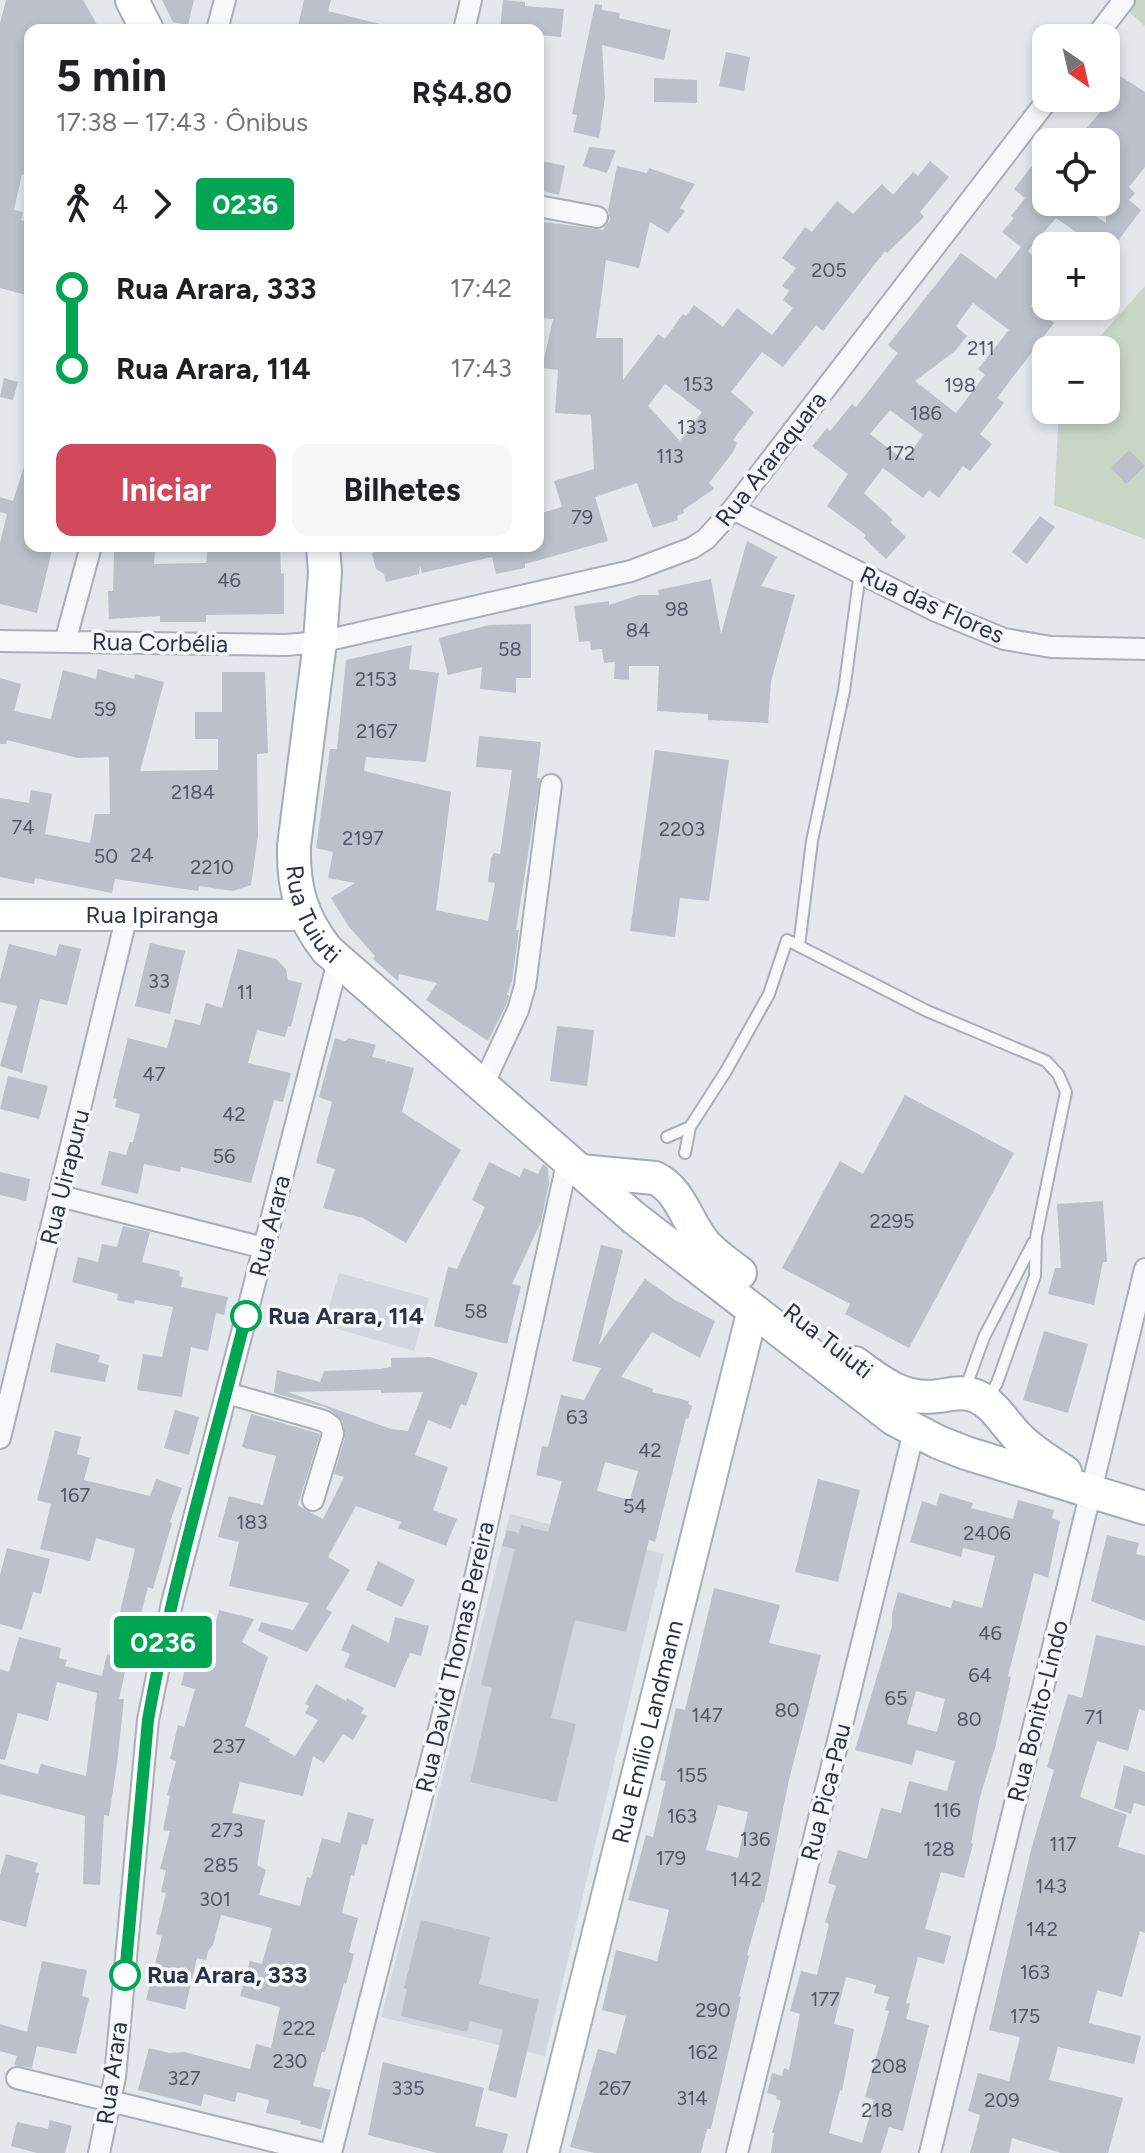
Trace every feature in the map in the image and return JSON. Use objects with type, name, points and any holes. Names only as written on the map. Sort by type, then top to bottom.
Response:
[{"type":"main road","points":[[132,0],[144,24]]},
{"type":"main road","name":"Rua Tuiuti","points":[[323,552],[320,642],[293,872],[303,915],[313,932],[338,961],[633,1217],[869,1401],[914,1431],[966,1453],[1145,1508]]},
{"type":"main road","points":[[574,1165],[655,1178]]},
{"type":"main road","points":[[633,1217],[633,1205],[638,1193],[655,1178]]},
{"type":"main road","name":"Rua Tuiuti","points":[[655,1178],[673,1191],[695,1230],[718,1256],[885,1386],[902,1394],[922,1397],[975,1397],[1021,1441],[1092,1490]]},
{"type":"main road","points":[[966,1453],[986,1429],[975,1397]]},
{"type":"street","points":[[219,24],[225,0]]},
{"type":"street","points":[[465,24],[471,0]]},
{"type":"street","points":[[1106,24],[1124,0]]},
{"type":"street","name":"Rua Araraquara","points":[[320,642],[631,571],[692,548],[706,539],[733,509],[1038,112]]},
{"type":"street","points":[[544,207],[597,217]]},
{"type":"street","name":"Rua das Flores","points":[[733,509],[969,626],[1004,639],[1051,647],[1145,649]]},
{"type":"street","points":[[65,642],[89,552]]},
{"type":"street","name":"Rua Corbélia","points":[[0,641],[286,645],[320,642]]},
{"type":"street","points":[[483,1085],[518,1010],[525,986],[551,785]]},
{"type":"street","name":"Rua Ipiranga","points":[[0,915],[303,915]]},
{"type":"street","name":"Rua Uirapuru","points":[[0,1438],[127,915]]},
{"type":"street","name":"Rua Arara","points":[[99,2153],[112,2101],[148,1720],[167,1627],[338,961]]},
{"type":"street","name":"Rua David Thomas Pereira","points":[[331,2153],[459,1651],[574,1165]]},
{"type":"street","points":[[60,1196],[264,1248]]},
{"type":"street","name":"Rua Bonito-Lindo","points":[[930,2153],[1145,1269]]},
{"type":"street","name":"Rua Emílio Landmann","points":[[543,2153],[753,1309]]},
{"type":"street","points":[[227,1393],[324,1421],[331,1426],[333,1434],[313,1500]]},
{"type":"street","name":"Rua Pica-Pau","points":[[737,2153],[914,1431]]},
{"type":"street","points":[[17,2078],[321,2153]]},
{"type":"lane","points":[[799,946],[812,841],[844,691],[860,572]]},
{"type":"lane","points":[[685,1153],[690,1127],[769,994],[787,940],[927,1011],[1046,1061],[1058,1074],[1066,1092],[1036,1237],[1035,1276],[997,1383],[975,1397]]},
{"type":"lane","points":[[667,1137],[690,1127]]},
{"type":"lane","points":[[975,1397],[984,1337],[1036,1237]]},
{"type":"shaded area","points":[[339,1273],[429,1298],[414,1351],[324,1325]]},
{"type":"shaded area","points":[[510,1514],[664,1554],[545,2056],[381,2017]]},
{"type":"green space","points":[[1115,0],[1145,0],[1145,26]]},
{"type":"green space","points":[[1145,286],[1145,539],[1054,505],[1058,424],[1120,424],[1120,336],[1100,336],[1115,320],[1120,320],[1120,314]]},
{"type":"building","points":[[6,0],[83,0],[97,24],[24,24],[24,175],[14,210],[23,212],[24,294],[0,288],[0,23]]},
{"type":"building","points":[[162,0],[194,0],[188,24],[173,22]]},
{"type":"building","points":[[304,0],[331,0],[328,11],[380,24],[298,24]]},
{"type":"building","points":[[503,0],[525,2],[525,6],[564,9],[561,37],[544,36],[544,24],[501,24]]},
{"type":"building","points":[[595,4],[602,5],[602,10],[620,13],[619,18],[671,30],[664,60],[602,45],[605,98],[599,138],[573,132],[577,115],[572,114]]},
{"type":"building","points":[[726,52],[750,57],[744,91],[719,86]]},
{"type":"building","points":[[1120,76],[1145,92],[1145,167],[1129,187],[1135,193],[1129,200],[1141,210],[1120,238],[1120,232],[1076,232],[1056,218],[1044,232],[1032,232],[1032,246],[1028,251],[1032,255],[1032,320],[1050,320],[1054,323],[1044,336],[1032,336],[1032,352],[997,398],[1004,403],[980,434],[992,444],[970,471],[963,466],[939,498],[929,490],[923,498],[883,468],[864,493],[906,537],[886,559],[864,538],[866,535],[827,506],[848,474],[812,446],[827,428],[830,431],[852,404],[856,407],[898,353],[888,345],[961,253],[996,279],[1021,247],[1002,232],[1025,198],[1014,189],[1032,166],[1032,216],[1096,216],[1106,223],[1106,216],[1120,216],[1120,128],[1087,128],[1100,112],[1120,112]],"holes":[[[973,303],[1009,330],[978,369],[985,375],[956,413],[915,381],[955,351],[967,336],[956,326]],[[890,410],[923,435],[905,461],[870,434]]]},
{"type":"building","points":[[654,78],[697,80],[697,103],[654,102]]},
{"type":"building","points":[[589,147],[616,150],[607,173],[583,166]]},
{"type":"building","points":[[544,161],[565,166],[559,195],[544,191]]},
{"type":"building","points":[[930,161],[949,177],[920,212],[924,217],[887,253],[885,251],[823,331],[816,325],[783,367],[762,352],[731,392],[754,412],[733,440],[737,443],[733,452],[709,483],[714,489],[683,510],[684,513],[677,516],[678,520],[653,528],[637,483],[595,497],[608,541],[525,564],[525,568],[496,574],[492,557],[422,573],[420,565],[419,574],[386,582],[384,574],[376,569],[374,552],[544,552],[544,512],[562,507],[554,481],[594,469],[591,415],[555,413],[558,370],[544,368],[553,319],[544,318],[544,222],[603,230],[610,220],[608,210],[617,166],[647,173],[649,168],[695,184],[680,208],[685,211],[668,233],[650,222],[639,268],[606,260],[596,338],[623,338],[623,380],[658,334],[665,339],[683,314],[686,316],[694,305],[723,327],[737,308],[772,335],[793,308],[783,300],[789,291],[782,286],[796,268],[782,258],[805,227],[812,232],[837,201],[853,214],[882,184],[893,195],[913,172],[918,176]],"holes":[[[665,384],[702,412],[680,441],[648,406]]]},
{"type":"building","points":[[4,378],[18,382],[13,400],[0,397]]},
{"type":"building","points":[[1129,450],[1145,466],[1126,484],[1111,468]]},
{"type":"building","points":[[24,466],[24,552],[52,552],[37,613],[0,604],[0,543],[7,514],[0,512],[0,497],[13,501]]},
{"type":"building","points":[[1040,516],[1055,527],[1027,564],[1012,552]]},
{"type":"building","points":[[747,541],[777,557],[761,586],[795,595],[771,681],[768,723],[708,720],[708,714],[657,711],[659,666],[629,666],[629,680],[614,679],[615,662],[604,663],[602,649],[591,650],[590,641],[579,642],[574,606],[609,601],[609,605],[639,595],[659,595],[658,590],[711,579],[721,634]]},
{"type":"building","points":[[114,552],[155,552],[154,564],[206,563],[207,552],[280,552],[281,574],[284,573],[284,614],[206,615],[206,622],[160,622],[160,616],[109,619],[108,591],[113,591]]},
{"type":"building","points":[[531,624],[531,678],[516,678],[516,693],[480,689],[482,667],[448,675],[439,638],[489,625]]},
{"type":"building","points":[[412,645],[409,669],[439,673],[426,762],[366,757],[364,771],[451,792],[436,910],[488,921],[495,883],[488,882],[491,858],[494,853],[500,854],[512,770],[476,767],[479,736],[541,742],[537,778],[540,778],[516,930],[519,930],[512,982],[506,1005],[488,1041],[426,1000],[437,983],[399,974],[398,981],[373,959],[375,956],[349,927],[331,898],[355,883],[328,878],[333,852],[316,848],[330,749],[337,749],[346,660]]},
{"type":"building","points":[[98,669],[134,679],[135,674],[164,682],[140,771],[218,770],[218,739],[195,739],[195,712],[222,712],[222,672],[265,672],[268,753],[257,754],[258,836],[251,885],[233,891],[199,886],[198,891],[115,879],[112,893],[35,878],[34,884],[0,877],[0,798],[29,803],[31,790],[52,794],[45,834],[90,843],[95,814],[110,814],[109,757],[78,758],[7,740],[6,744],[0,744],[0,678],[21,684],[14,711],[51,719],[63,670],[96,679]]},
{"type":"building","points":[[655,750],[729,760],[709,901],[680,898],[675,937],[630,931]]},
{"type":"building","points":[[150,943],[185,951],[170,1014],[135,1006]]},
{"type":"building","points":[[9,944],[56,956],[59,944],[81,949],[67,1005],[40,999],[22,1073],[0,1066],[17,1006],[0,1002],[0,980]]},
{"type":"building","points":[[238,949],[276,959],[286,969],[288,980],[302,983],[291,1027],[288,1026],[285,1037],[257,1030],[248,1063],[291,1073],[283,1102],[274,1100],[251,1183],[181,1167],[180,1172],[144,1164],[138,1194],[101,1185],[109,1151],[126,1155],[130,1142],[133,1142],[140,1114],[115,1107],[117,1099],[113,1098],[128,1038],[167,1048],[175,1019],[200,1025],[206,1003],[222,1008]]},
{"type":"building","points":[[557,1026],[594,1030],[587,1086],[550,1081]]},
{"type":"building","points":[[335,1038],[376,1045],[372,1057],[386,1060],[385,1064],[387,1061],[414,1068],[402,1112],[461,1150],[406,1243],[363,1218],[323,1208],[335,1169],[316,1163],[332,1102],[319,1097]]},
{"type":"building","points":[[8,1076],[48,1086],[39,1119],[0,1109]]},
{"type":"building","points":[[905,1095],[1014,1153],[909,1348],[845,1314],[850,1304],[782,1268],[840,1161],[863,1174]]},
{"type":"building","points":[[489,1162],[520,1177],[524,1168],[538,1174],[543,1164],[548,1168],[549,1183],[541,1222],[512,1284],[521,1286],[507,1344],[434,1326],[448,1267],[457,1269],[485,1207],[472,1200]]},
{"type":"building","points":[[0,1172],[30,1179],[26,1201],[0,1195]]},
{"type":"building","points":[[1103,1201],[1107,1262],[1103,1262],[1094,1305],[1048,1294],[1055,1268],[1061,1268],[1057,1204]]},
{"type":"building","points":[[123,1226],[150,1232],[142,1262],[180,1271],[179,1276],[183,1277],[181,1287],[228,1297],[224,1315],[216,1313],[208,1351],[191,1347],[182,1397],[137,1390],[143,1354],[162,1357],[173,1307],[117,1300],[118,1294],[72,1282],[78,1257],[98,1262],[102,1244],[117,1247]]},
{"type":"building","points":[[601,1245],[623,1250],[599,1345],[645,1279],[675,1300],[715,1321],[700,1358],[652,1332],[621,1377],[653,1389],[652,1392],[689,1401],[688,1404],[692,1406],[686,1418],[655,1542],[649,1540],[626,1632],[575,1620],[551,1718],[576,1724],[557,1802],[470,1782],[492,1688],[481,1685],[515,1549],[502,1546],[507,1530],[519,1533],[521,1525],[548,1532],[562,1481],[536,1475],[542,1446],[548,1447],[561,1395],[584,1400],[601,1368],[572,1361]],"holes":[[[605,1462],[638,1471],[630,1500],[597,1491]]]},
{"type":"building","points":[[1044,1331],[1088,1344],[1068,1413],[1023,1400]]},
{"type":"building","points":[[56,1343],[100,1355],[98,1362],[109,1365],[105,1382],[50,1372]]},
{"type":"building","points":[[430,1357],[478,1373],[466,1406],[461,1404],[451,1429],[428,1420],[415,1455],[448,1467],[433,1510],[457,1519],[446,1546],[398,1528],[401,1522],[356,1506],[328,1557],[350,1570],[326,1609],[332,1612],[307,1652],[258,1631],[261,1622],[293,1630],[309,1603],[229,1586],[239,1542],[218,1537],[229,1496],[263,1505],[276,1456],[242,1447],[251,1414],[320,1434],[298,1505],[323,1519],[344,1477],[334,1474],[345,1438],[343,1422],[328,1408],[274,1393],[277,1370],[320,1382],[324,1371],[391,1367],[391,1358]],"holes":[[[381,1390],[381,1393],[423,1392],[408,1431],[391,1429],[288,1392]]]},
{"type":"building","points":[[175,1410],[199,1417],[189,1455],[164,1448]]},
{"type":"building","points":[[55,1431],[81,1437],[77,1454],[90,1458],[84,1480],[150,1496],[156,1479],[182,1488],[153,1589],[148,1587],[140,1617],[120,1612],[135,1549],[96,1538],[90,1561],[40,1549],[51,1504],[37,1500]]},
{"type":"building","points":[[818,1479],[860,1490],[838,1582],[795,1572]]},
{"type":"building","points":[[940,1493],[973,1503],[971,1508],[1013,1519],[1018,1500],[1054,1510],[1052,1518],[1060,1521],[1048,1578],[1034,1573],[1008,1676],[1011,1677],[995,1748],[980,1797],[964,1878],[941,1872],[925,1929],[951,1936],[944,1964],[918,1957],[906,2003],[910,2004],[906,2019],[929,2025],[903,2131],[889,2127],[881,2153],[771,2153],[772,2133],[781,2101],[767,2093],[772,2073],[782,2076],[784,2068],[789,2070],[800,2014],[790,2011],[801,1971],[817,1975],[829,1924],[825,1922],[836,1886],[828,1883],[838,1850],[867,1859],[881,1808],[901,1813],[909,1781],[947,1791],[955,1761],[916,1750],[912,1765],[855,1750],[892,1626],[898,1592],[951,1608],[953,1600],[982,1608],[995,1556],[963,1548],[961,1557],[910,1542],[922,1501],[936,1506]],"holes":[[[916,1691],[945,1699],[937,1732],[907,1724]],[[846,1977],[876,1985],[874,1993],[889,1997],[885,2010],[889,2011],[865,2097],[874,2100],[862,2143],[829,2133],[842,2091],[854,2029],[834,2024]]]},
{"type":"building","points":[[1107,1535],[1139,1543],[1136,1554],[1145,1556],[1145,1621],[1091,1601]]},
{"type":"building","points":[[7,1548],[50,1559],[41,1594],[33,1592],[22,1630],[0,1624],[0,1575]]},
{"type":"building","points":[[378,1561],[415,1580],[402,1607],[366,1590]]},
{"type":"building","points":[[714,1588],[780,1605],[769,1643],[821,1655],[789,1780],[764,1903],[747,1955],[741,1997],[711,2129],[707,2129],[701,2153],[595,2153],[570,2147],[598,2049],[616,2054],[626,2016],[602,2010],[616,1950],[657,1961],[669,1910],[628,1900],[646,1835],[653,1837],[666,1781],[660,1780],[676,1708],[685,1710]],"holes":[[[718,1805],[748,1812],[738,1858],[706,1850]]]},
{"type":"building","points":[[219,1610],[254,1619],[242,1642],[268,1657],[245,1726],[295,1756],[318,1720],[305,1713],[309,1706],[305,1704],[316,1684],[364,1708],[361,1713],[367,1716],[353,1740],[343,1734],[324,1763],[313,1756],[303,1796],[240,1782],[232,1813],[265,1820],[257,1865],[266,1870],[259,1895],[300,1906],[322,1838],[340,1843],[348,1812],[374,1819],[367,1845],[362,1844],[354,1876],[351,1875],[342,1913],[358,1918],[349,1952],[354,1954],[346,1984],[313,2086],[331,2090],[321,2129],[266,2113],[269,2100],[237,2092],[235,2102],[204,2094],[201,2106],[138,2090],[149,2048],[169,2053],[184,2052],[250,2069],[256,2044],[271,2048],[280,2007],[240,1996],[250,1961],[262,1964],[272,1928],[221,1915],[206,1960],[197,1958],[185,2009],[146,2000],[162,1936],[156,1934],[166,1893],[161,1892],[166,1870],[160,1869],[170,1831],[163,1830],[170,1796],[167,1795],[176,1761],[170,1759],[178,1725],[184,1727],[195,1689],[181,1685],[198,1619],[216,1622]]},
{"type":"building","points":[[395,1617],[429,1626],[421,1656],[410,1653],[395,1688],[344,1667],[350,1654],[341,1650],[352,1624],[389,1643]]},
{"type":"building","points":[[1096,1635],[1145,1646],[1145,1711],[1139,1709],[1128,1751],[1097,1741],[1080,1797],[1127,1815],[1118,1847],[1145,1855],[1145,1933],[1140,1931],[1122,1997],[1097,1990],[1089,2023],[1141,2036],[1134,2064],[1058,2047],[1049,2080],[1123,2098],[1108,2153],[1061,2153],[1012,2138],[1009,2153],[970,2153],[980,2115],[968,2111],[978,2073],[1009,2081],[1020,2037],[989,2030],[1031,1850],[1054,1770],[1047,1767],[1068,1694],[1082,1698]]},
{"type":"building","points":[[19,1637],[61,1648],[59,1658],[67,1660],[65,1666],[102,1676],[107,1654],[128,1658],[119,1699],[124,1699],[117,1764],[109,1816],[104,1815],[100,1885],[83,1884],[85,1816],[0,1794],[0,1764],[38,1774],[41,1764],[86,1776],[97,1693],[57,1682],[48,1721],[18,1713],[5,1760],[0,1759],[0,1669],[9,1672]]},
{"type":"building","points":[[1124,1765],[1145,1772],[1145,1806],[1134,1803],[1131,1814],[1114,1808]]},
{"type":"building","points":[[6,1854],[38,1863],[35,1872],[39,1873],[26,1927],[0,1920],[0,1875]]},
{"type":"building","points":[[421,1920],[490,1937],[479,1984],[539,2000],[516,2098],[488,2090],[503,2030],[470,2021],[467,2032],[401,2016],[407,1989],[404,1988]]},
{"type":"building","points":[[42,1961],[87,1970],[82,1996],[89,1998],[76,2054],[37,2046],[32,2068],[14,2065],[17,2056],[0,2051],[0,2024],[27,2032]]},
{"type":"building","points":[[383,2062],[484,2088],[475,2126],[508,2134],[503,2153],[437,2153],[368,2135]]},
{"type":"building","points":[[50,2120],[72,2126],[65,2153],[37,2153],[11,2146],[17,2122],[48,2129]]},
{"type":"bus line","name":"0236","points":[[125,1975],[148,1720],[155,1681],[246,1316]]},
{"type":"place","name":"Rua Arara, 114","points":[[246,1316]]},
{"type":"place","name":"Rua Arara, 333","points":[[125,1975]]}]
